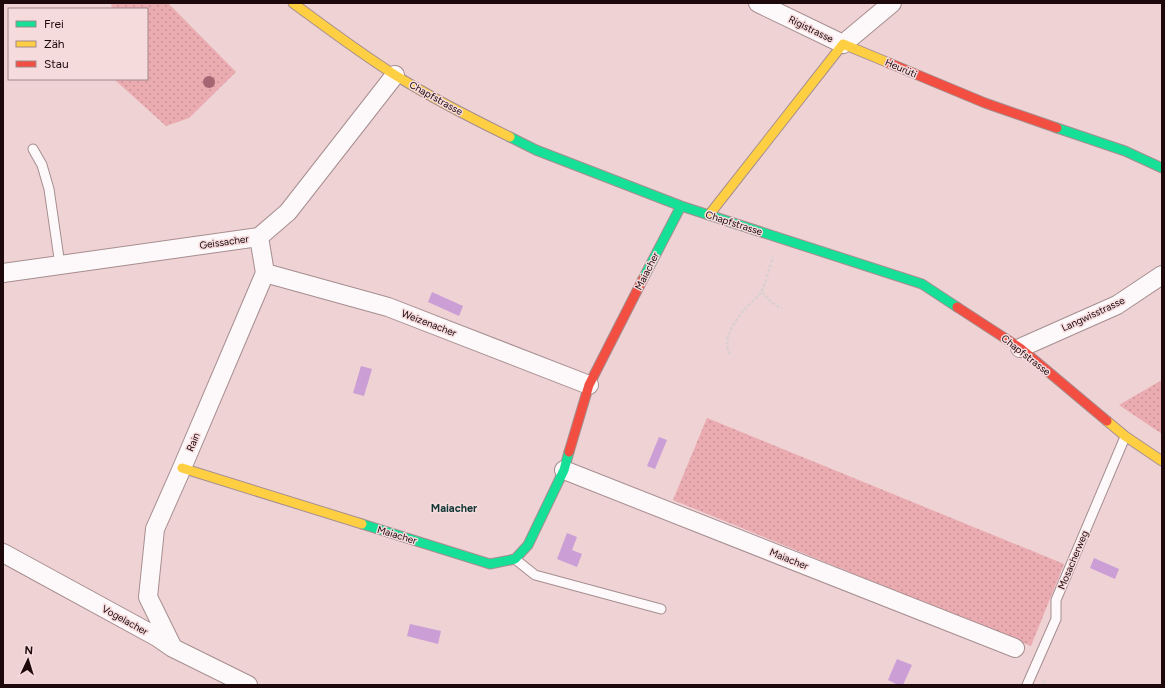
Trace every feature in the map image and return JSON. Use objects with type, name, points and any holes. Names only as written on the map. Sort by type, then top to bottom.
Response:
[{"type":"street","name":"Chapfstrasse","points":[[293,3],[354,48],[395,75],[444,104],[536,150],[681,206],[922,284],[1020,348],[1126,436],[1162,461]]},
{"type":"street","name":"Rigistrasse","points":[[758,3],[843,44]]},
{"type":"street","points":[[709,215],[843,44],[892,3]]},
{"type":"street","name":"Heurüti","points":[[843,44],[985,103],[1125,151],[1162,168]]},
{"type":"street","name":"Geissacher","points":[[3,273],[259,237],[288,212],[395,75]]},
{"type":"street","name":"Maiacher","points":[[182,468],[490,564],[515,559],[528,545],[564,470],[589,385],[681,206]]},
{"type":"street","points":[[259,237],[265,273]]},
{"type":"street","name":"Weizenacher","points":[[265,273],[388,307],[589,385]]},
{"type":"street","name":"Rain","points":[[173,648],[148,597],[155,529],[265,273]]},
{"type":"street","name":"Langwisstrasse","points":[[1020,348],[1117,305],[1162,275]]},
{"type":"street","name":"Maiacher","points":[[564,470],[1014,648]]},
{"type":"street","name":"Vogelacher","points":[[3,553],[157,637],[173,648],[248,685]]},
{"type":"lane","points":[[33,149],[42,165],[49,189],[60,265]]},
{"type":"lane","name":"Mosacherweg","points":[[1027,685],[1056,619],[1056,600],[1126,436]]},
{"type":"lane","points":[[515,559],[535,575],[661,609]]},
{"type":"path","points":[[730,354],[728,350],[728,340],[732,327],[744,310],[762,292],[780,238]]},
{"type":"path","points":[[762,292],[769,301],[782,308]]},
{"type":"shaded area","points":[[111,3],[168,3],[236,72],[189,118],[166,126],[115,80],[148,80],[148,8],[112,8]]},
{"type":"shaded area","points":[[432,292],[463,306],[459,316],[428,302]]},
{"type":"shaded area","points":[[361,366],[372,369],[364,396],[353,393]]},
{"type":"shaded area","points":[[1162,380],[1162,434],[1119,405]]},
{"type":"shaded area","points":[[707,418],[1064,564],[1031,646],[673,500]]},
{"type":"shaded area","points":[[659,437],[667,440],[655,469],[647,466]]},
{"type":"shaded area","points":[[567,533],[577,537],[572,550],[582,554],[577,567],[557,559]]},
{"type":"shaded area","points":[[1094,558],[1119,569],[1115,579],[1090,568]]},
{"type":"shaded area","points":[[410,624],[441,631],[438,644],[407,636]]},
{"type":"shaded area","points":[[897,659],[912,665],[903,685],[898,685],[888,680]]},
{"type":"traffic: fast","points":[[1057,128],[1125,151],[1162,168]]},
{"type":"traffic: fast","points":[[510,137],[536,150],[681,206],[922,284],[957,307]]},
{"type":"traffic: fast","points":[[643,279],[681,206]]},
{"type":"traffic: fast","points":[[362,524],[490,564],[515,559],[528,545],[564,470],[569,452]]},
{"type":"traffic: slow","points":[[293,3],[356,49],[395,75],[452,108],[510,137]]},
{"type":"traffic: slow","points":[[709,215],[843,44],[889,63]]},
{"type":"traffic: slow","points":[[1107,421],[1125,436],[1162,461]]},
{"type":"traffic: slow","points":[[182,468],[362,524]]},
{"type":"traffic: jam","points":[[889,63],[985,103],[1057,128]]},
{"type":"traffic: jam","points":[[569,452],[589,385],[643,279]]},
{"type":"traffic: jam","points":[[957,307],[1020,348],[1107,421]]},
{"type":"district","name":"Maiacher","points":[[454,508]]}]
